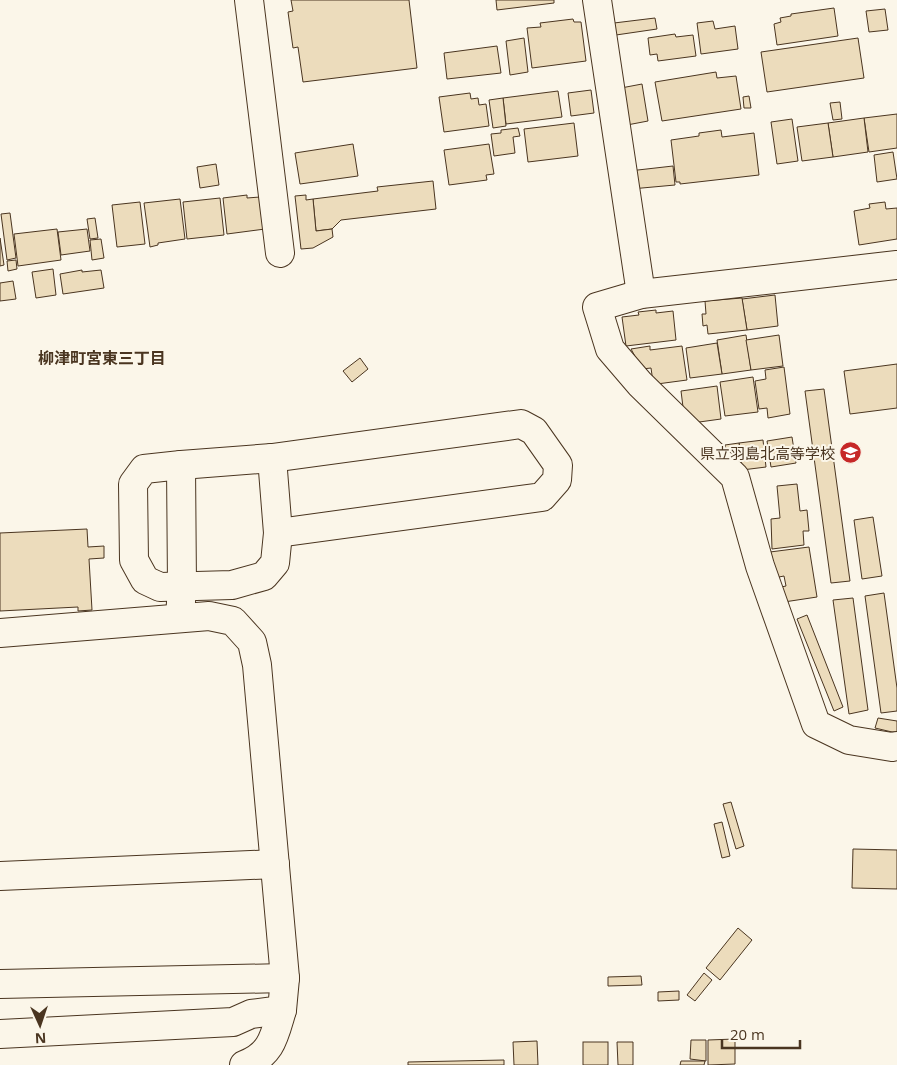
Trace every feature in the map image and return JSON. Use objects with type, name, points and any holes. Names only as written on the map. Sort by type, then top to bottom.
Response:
[{"type":"street","points":[[248,0],[280,253]]},
{"type":"street","points":[[597,0],[641,294]]},
{"type":"street","points":[[897,265],[641,294],[597,307],[610,349],[640,384],[735,477],[760,566],[816,724],[849,740],[892,747],[897,746]]},
{"type":"street","points":[[272,458],[278,533],[275,563],[264,576],[232,585],[160,586],[145,580],[134,560],[133,484],[144,470],[181,464],[272,458],[521,424],[534,431],[558,464],[557,480],[542,497],[278,533]]},
{"type":"street","points":[[180,618],[182,586],[181,464]]},
{"type":"street","points":[[0,633],[209,616],[233,621],[252,642],[257,664],[285,978],[282,1010],[272,1044],[257,1060],[244,1065]]},
{"type":"street","points":[[0,876],[275,864]]},
{"type":"street","points":[[0,984],[285,978]]},
{"type":"street","points":[[0,1034],[233,1022],[251,1014],[282,1010]]},
{"type":"building","points":[[291,0],[409,0],[417,68],[303,82],[298,47],[293,48],[288,12],[293,11]]},
{"type":"building","points":[[496,0],[554,0],[554,3],[497,10]]},
{"type":"building","points":[[834,8],[838,36],[777,45],[774,24],[781,22],[780,18],[791,16],[791,14]]},
{"type":"building","points":[[885,9],[888,30],[869,32],[866,11]]},
{"type":"building","points":[[655,18],[657,29],[616,35],[614,23]]},
{"type":"building","points":[[573,19],[574,22],[581,22],[586,61],[532,68],[527,28],[541,27],[540,23]]},
{"type":"building","points":[[713,21],[715,29],[735,26],[738,49],[701,54],[697,23]]},
{"type":"building","points":[[675,34],[676,37],[693,35],[696,56],[658,61],[657,54],[650,55],[648,38]]},
{"type":"building","points":[[524,38],[528,72],[510,75],[506,41]]},
{"type":"building","points":[[858,38],[864,78],[767,92],[761,52]]},
{"type":"building","points":[[497,46],[501,73],[447,79],[444,53]]},
{"type":"building","points":[[716,72],[717,78],[736,76],[741,109],[662,121],[655,82]]},
{"type":"building","points":[[642,84],[648,121],[627,125],[621,88]]},
{"type":"building","points":[[591,90],[594,113],[571,116],[568,93]]},
{"type":"building","points":[[558,91],[562,117],[506,124],[503,98]]},
{"type":"building","points":[[470,93],[471,99],[478,98],[479,105],[486,104],[489,126],[444,132],[439,97]]},
{"type":"building","points":[[749,96],[751,108],[744,108],[743,97]]},
{"type":"building","points":[[503,98],[506,126],[493,128],[489,100]]},
{"type":"building","points":[[840,102],[842,119],[833,120],[830,103]]},
{"type":"building","points":[[897,114],[897,148],[869,152],[864,118]]},
{"type":"building","points":[[864,118],[868,152],[833,157],[828,123]]},
{"type":"building","points":[[792,119],[798,161],[777,164],[771,122]]},
{"type":"building","points":[[574,123],[578,156],[528,162],[524,129]]},
{"type":"building","points":[[828,123],[833,157],[802,161],[797,127]]},
{"type":"building","points":[[518,128],[520,136],[513,137],[515,153],[494,156],[491,134],[501,133],[501,130]]},
{"type":"building","points":[[721,130],[722,137],[754,133],[759,175],[680,184],[680,182],[676,182],[671,140],[699,136],[699,133]]},
{"type":"building","points":[[353,144],[358,176],[300,184],[295,153]]},
{"type":"building","points":[[489,144],[494,174],[486,175],[487,180],[449,185],[444,150]]},
{"type":"building","points":[[893,152],[897,179],[877,182],[874,155]]},
{"type":"building","points":[[216,164],[219,185],[200,188],[197,167]]},
{"type":"building","points":[[673,166],[675,185],[631,189],[629,171]]},
{"type":"building","points":[[433,181],[436,209],[341,220],[332,229],[316,231],[313,199],[378,191],[377,187]]},
{"type":"building","points":[[247,195],[247,198],[260,197],[265,229],[227,234],[223,198]]},
{"type":"building","points":[[306,195],[306,200],[313,199],[316,231],[332,229],[333,237],[313,248],[301,249],[295,196]]},
{"type":"building","points":[[220,198],[224,235],[187,239],[183,202]]},
{"type":"building","points":[[180,199],[185,239],[158,243],[158,245],[150,247],[144,203]]},
{"type":"building","points":[[140,202],[145,244],[117,247],[112,205]]},
{"type":"building","points":[[885,202],[886,209],[897,208],[897,239],[859,245],[854,211],[870,208],[869,204]]},
{"type":"building","points":[[10,213],[16,258],[7,260],[1,214]]},
{"type":"building","points":[[95,218],[98,238],[90,239],[87,219]]},
{"type":"building","points":[[57,229],[61,260],[18,266],[14,234]]},
{"type":"building","points":[[87,229],[90,251],[61,255],[58,232]]},
{"type":"building","points":[[0,238],[4,265],[0,266]]},
{"type":"building","points":[[101,239],[104,258],[92,260],[90,240]]},
{"type":"building","points":[[16,260],[17,269],[8,271],[7,261]]},
{"type":"building","points":[[53,269],[56,295],[36,298],[32,272]]},
{"type":"building","points":[[82,270],[82,272],[101,270],[104,288],[63,294],[60,274]]},
{"type":"building","points":[[13,281],[16,299],[0,301],[0,283]]},
{"type":"building","points":[[775,295],[778,326],[747,330],[742,299]]},
{"type":"building","points":[[742,298],[747,330],[708,334],[707,325],[703,326],[702,314],[706,314],[705,301]]},
{"type":"building","points":[[656,310],[656,313],[673,311],[676,340],[626,346],[622,317],[639,315],[638,312]]},
{"type":"building","points":[[746,335],[751,370],[722,374],[717,340]]},
{"type":"building","points":[[779,335],[783,366],[751,370],[746,340]]},
{"type":"building","points":[[717,343],[722,374],[690,378],[686,348]]},
{"type":"building","points":[[650,346],[650,350],[682,346],[687,380],[657,384],[653,382],[651,368],[642,369],[631,349]]},
{"type":"building","points":[[360,358],[368,369],[352,382],[343,371]]},
{"type":"building","points":[[897,364],[897,408],[850,414],[844,371]]},
{"type":"building","points":[[784,367],[790,414],[768,418],[767,408],[759,409],[755,381],[766,379],[765,370]]},
{"type":"building","points":[[753,377],[758,412],[725,416],[720,382]]},
{"type":"building","points":[[717,386],[721,419],[692,423],[684,415],[681,391]]},
{"type":"building","points":[[824,389],[850,581],[831,583],[805,391]]},
{"type":"building","points":[[792,437],[796,463],[771,467],[767,441]]},
{"type":"building","points":[[763,440],[766,467],[742,470],[739,443]]},
{"type":"building","points":[[739,443],[741,459],[735,460],[725,451],[725,445]]},
{"type":"building","points":[[797,484],[800,511],[807,510],[809,531],[803,531],[804,545],[772,549],[771,519],[780,518],[777,486]]},
{"type":"building","points":[[873,517],[882,576],[862,579],[854,520]]},
{"type":"building","points":[[87,529],[88,547],[104,546],[104,558],[89,559],[92,610],[78,611],[78,607],[0,611],[0,533]]},
{"type":"building","points":[[809,547],[817,597],[784,602],[781,587],[786,586],[784,576],[774,578],[770,552]]},
{"type":"building","points":[[884,593],[897,688],[897,711],[881,713],[865,596]]},
{"type":"building","points":[[853,598],[868,710],[849,714],[833,600]]},
{"type":"building","points":[[807,615],[843,707],[834,711],[797,619]]},
{"type":"building","points":[[878,718],[897,721],[897,732],[875,728]]},
{"type":"building","points":[[731,802],[744,846],[736,849],[723,804]]},
{"type":"building","points":[[722,822],[730,856],[722,858],[714,824]]},
{"type":"building","points":[[853,849],[897,850],[897,889],[852,888]]},
{"type":"building","points":[[738,928],[752,940],[720,980],[706,968]]},
{"type":"building","points":[[704,973],[712,980],[695,1001],[687,995]]},
{"type":"building","points":[[641,976],[642,985],[608,986],[608,977]]},
{"type":"building","points":[[679,991],[679,1000],[658,1001],[658,992]]},
{"type":"building","points":[[735,1039],[735,1064],[708,1065],[708,1040]]},
{"type":"building","points":[[691,1040],[706,1040],[706,1061],[690,1059]]},
{"type":"building","points":[[537,1041],[538,1065],[514,1065],[513,1042]]},
{"type":"building","points":[[583,1042],[608,1042],[608,1065],[583,1065]]},
{"type":"building","points":[[617,1042],[633,1042],[633,1065],[618,1065]]},
{"type":"building","points":[[504,1060],[504,1065],[408,1065],[408,1062]]},
{"type":"building","points":[[681,1061],[705,1061],[704,1065],[680,1065]]},
{"type":"place","name":"県立羽島北高等学校","points":[[851,453]]},
{"type":"district","name":"柳津町宮東三丁目","points":[[102,358]]}]
